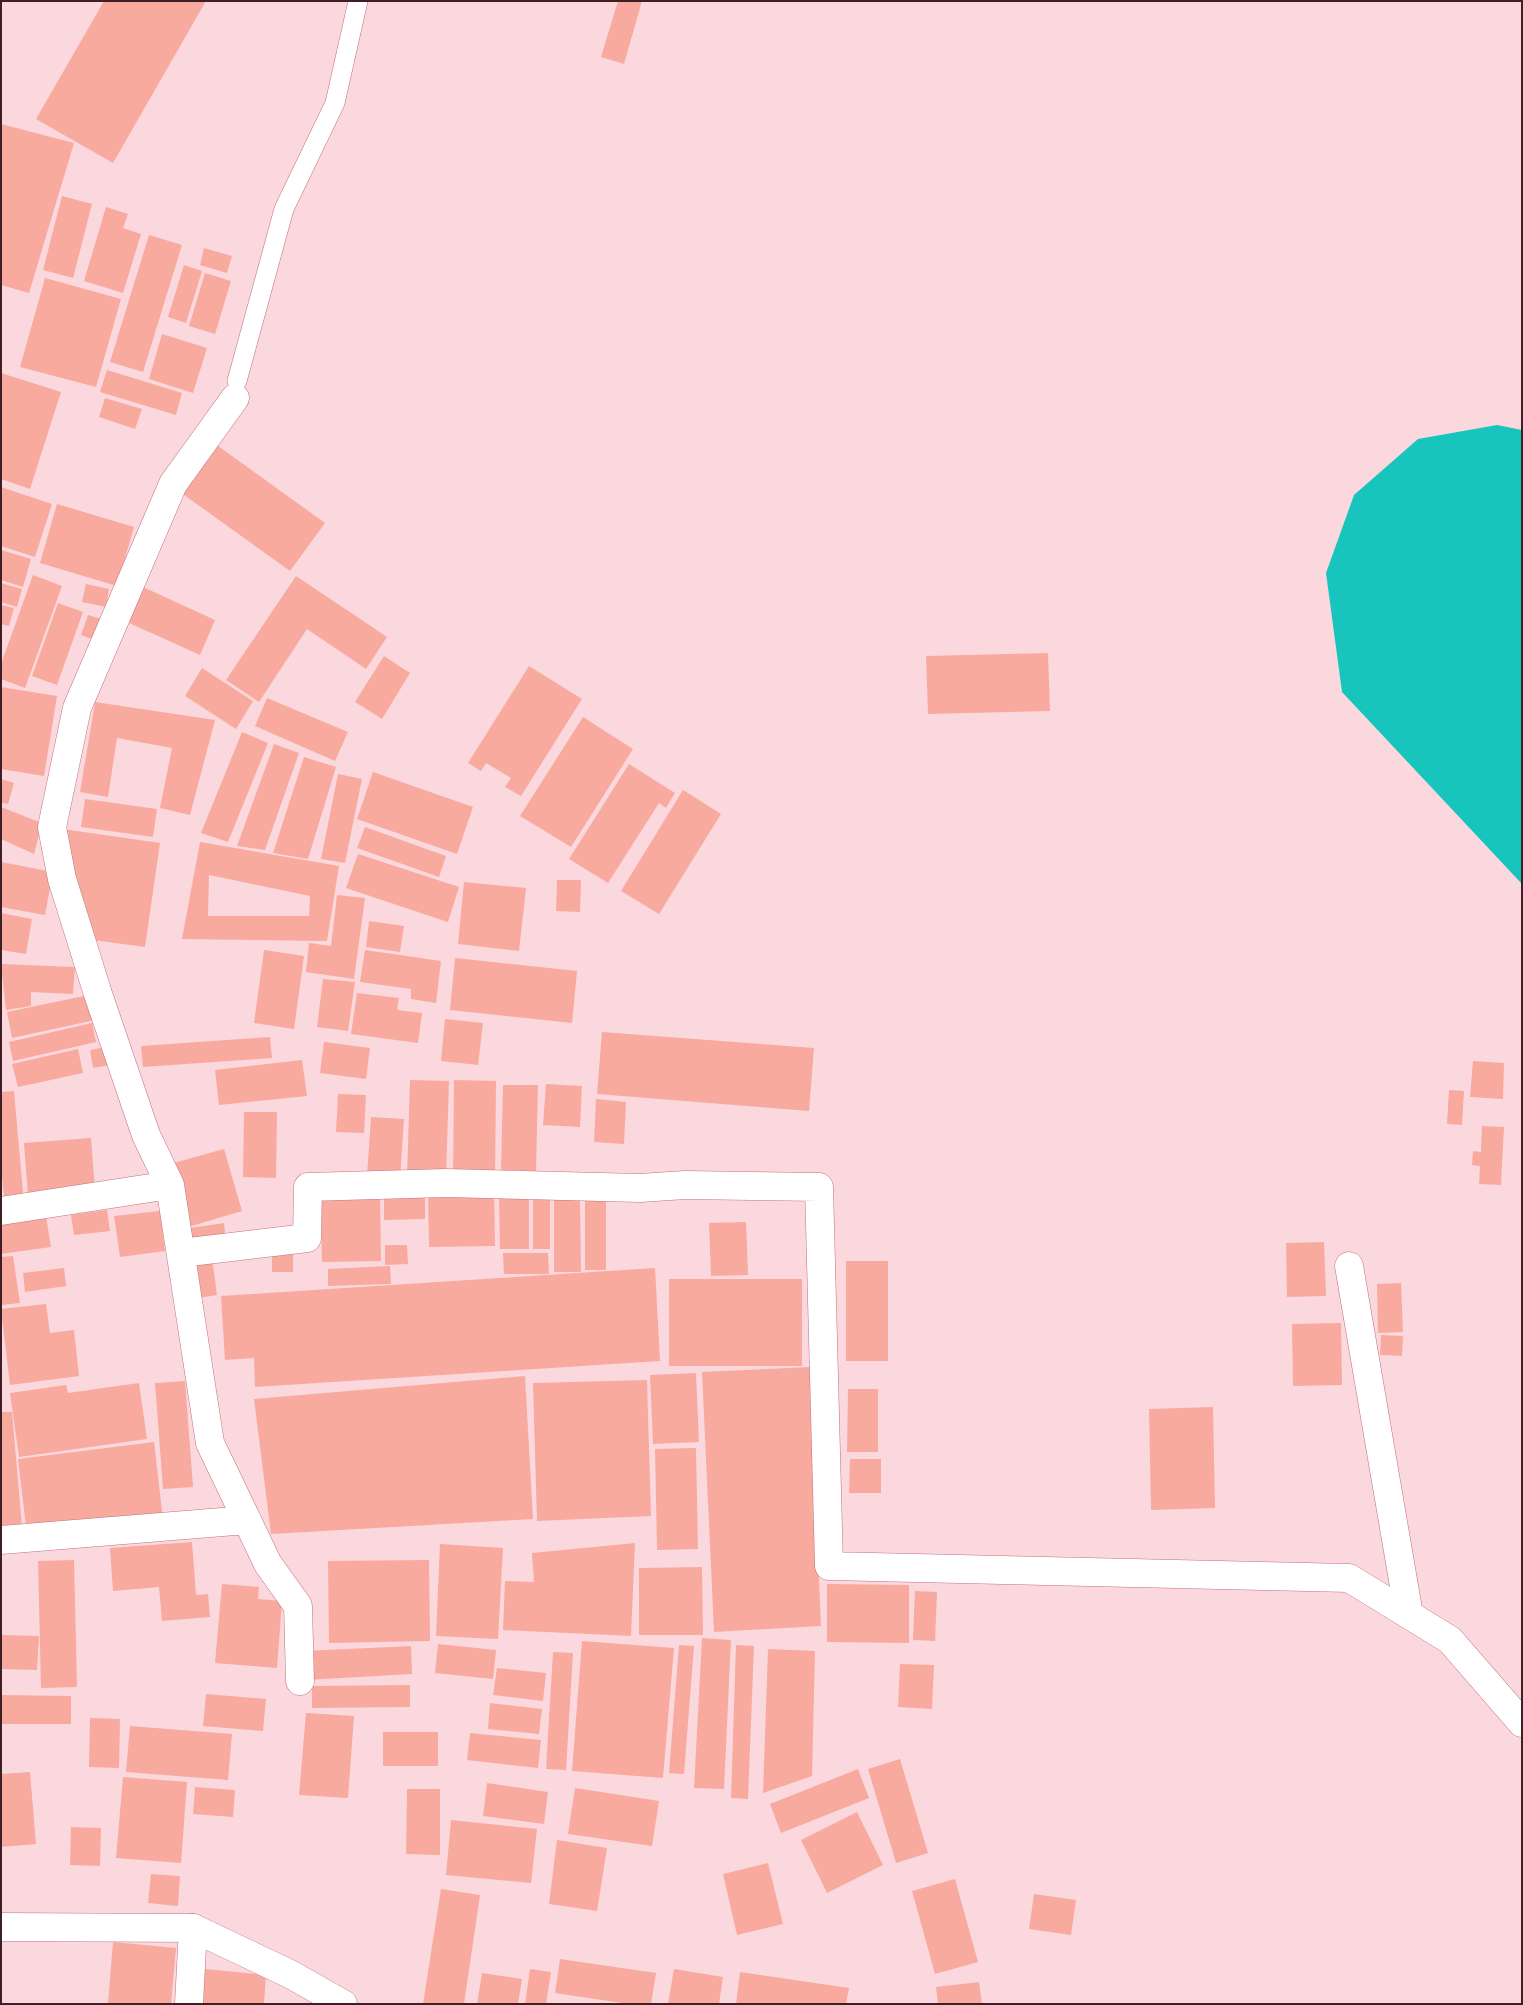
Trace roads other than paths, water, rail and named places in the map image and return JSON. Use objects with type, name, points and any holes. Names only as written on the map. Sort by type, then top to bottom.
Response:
[{"type":"street","points":[[236,390],[173,484],[88,681],[77,708],[52,827],[62,879],[98,994],[146,1135],[170,1185],[210,1443],[268,1564],[298,1606],[300,1681]]},
{"type":"street","points":[[181,1253],[307,1238],[308,1187],[446,1183],[640,1188],[686,1185],[819,1187],[829,1566],[1349,1578],[1450,1640],[1522,1723]]},
{"type":"street","points":[[1,1211],[170,1185]]},
{"type":"street","points":[[1349,1266],[1409,1615]]},
{"type":"street","points":[[1,1540],[247,1520]]},
{"type":"street","points":[[1,1927],[193,1928],[290,1974],[343,2004]]},
{"type":"street","points":[[189,2004],[193,1928]]},
{"type":"lane","points":[[236,390],[284,209],[334,103],[358,1]]},
{"type":"water","points":[[1497,425],[1522,430],[1522,884],[1342,692],[1326,573],[1354,495],[1418,439]]}]
